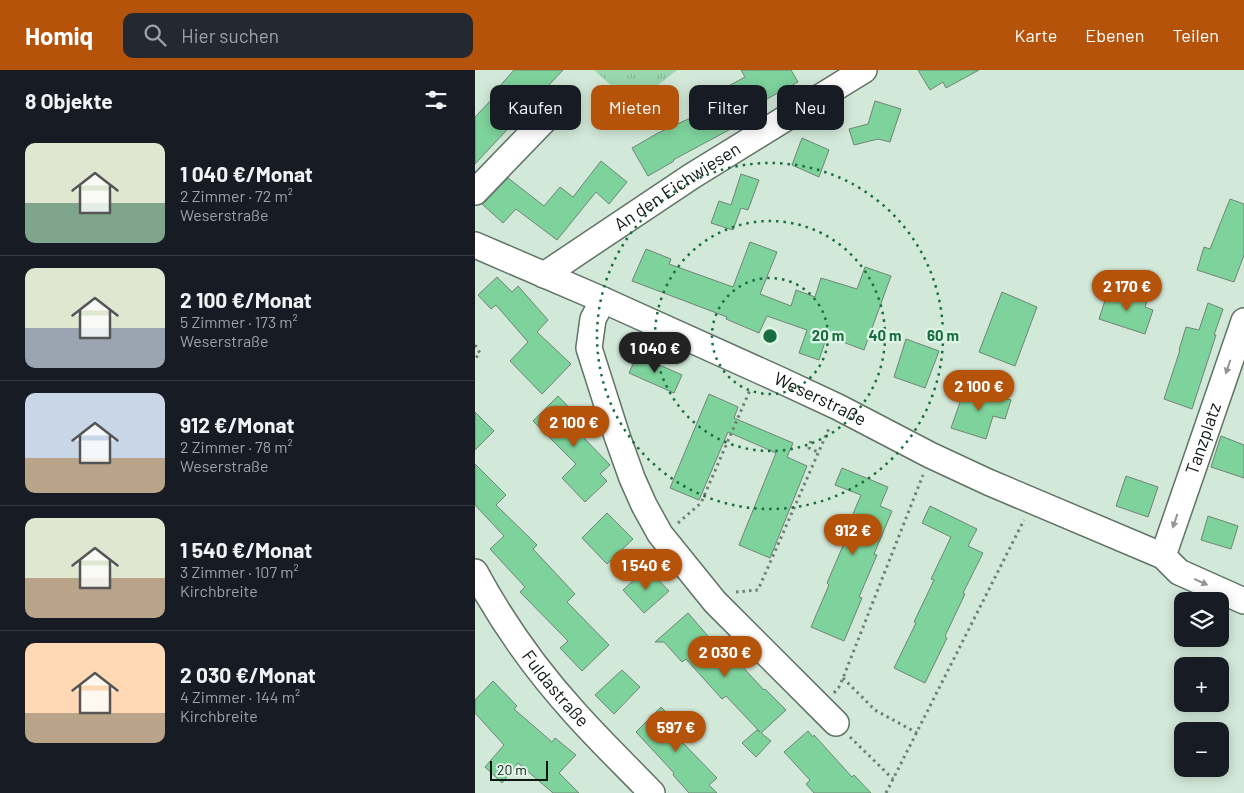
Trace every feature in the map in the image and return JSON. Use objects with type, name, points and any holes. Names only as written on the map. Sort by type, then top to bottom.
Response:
[{"type":"street","name":"An den Eichwiesen","points":[[544,275],[692,176],[864,70]]},
{"type":"street","points":[[475,192],[535,130]]},
{"type":"street","name":"Weserstraße","points":[[475,245],[603,300],[838,407],[930,455],[1033,502],[1163,556],[1179,572],[1244,601]]},
{"type":"street","points":[[603,300],[593,319],[589,348],[617,436],[644,505],[660,534],[715,602],[828,715]]},
{"type":"street","name":"Tanzplatz","points":[[1163,556],[1244,321]]},
{"type":"street","name":"Weserstraße","points":[[1163,556],[1184,556],[1244,583]]},
{"type":"street","name":"Fuldastraße","points":[[475,572],[507,626],[545,678],[575,713],[652,793]]},
{"type":"path","points":[[475,345],[480,353],[475,359]]},
{"type":"path","points":[[660,534],[676,525],[701,503],[759,371]]},
{"type":"path","points":[[715,602],[724,593],[758,590],[838,407]]},
{"type":"path","points":[[811,441],[809,448],[818,452]]},
{"type":"path","points":[[893,779],[828,715],[930,455]]},
{"type":"path","points":[[886,793],[1033,502]]},
{"type":"path","points":[[843,678],[875,710],[917,733]]},
{"type":"green space","points":[[594,70],[677,70],[658,85],[611,85]]},
{"type":"building","points":[[514,70],[563,70],[549,85],[501,85]]},
{"type":"building","points":[[741,70],[791,70],[798,82],[793,85],[777,85],[777,94],[767,99],[767,85],[730,85],[745,77]]},
{"type":"building","points":[[918,70],[979,70],[946,88],[943,82],[930,90]]},
{"type":"building","points":[[490,101],[490,130],[507,130],[475,164],[475,117]]},
{"type":"building","points":[[875,101],[901,109],[890,142],[878,139],[854,145],[849,129],[868,124]]},
{"type":"building","points":[[689,119],[689,130],[729,130],[673,160],[648,176],[632,148],[664,130],[679,130],[679,123]]},
{"type":"building","points":[[802,138],[829,150],[819,177],[792,165]]},
{"type":"building","points":[[601,161],[627,182],[609,204],[596,192],[557,240],[516,209],[503,223],[482,204],[508,178],[544,206],[560,187],[573,197]]},
{"type":"building","points":[[741,174],[759,180],[748,210],[741,208],[733,230],[711,223],[719,201],[731,205]]},
{"type":"building","points":[[1230,199],[1244,204],[1244,255],[1234,282],[1197,270],[1204,247],[1210,249]]},
{"type":"building","points":[[750,242],[777,252],[760,294],[791,306],[796,290],[815,297],[821,278],[857,289],[865,267],[891,276],[864,350],[827,336],[819,360],[799,353],[807,330],[767,316],[759,333],[726,319],[727,317],[632,281],[646,249],[671,259],[669,264],[733,287]]},
{"type":"building","points":[[497,277],[512,292],[518,286],[548,320],[537,332],[571,364],[542,394],[510,361],[528,342],[496,305],[491,309],[478,295]]},
{"type":"building","points":[[1002,292],[1037,307],[1015,366],[979,352]]},
{"type":"building","points":[[1120,292],[1147,301],[1145,307],[1153,310],[1145,334],[1099,319],[1107,294],[1118,297]]},
{"type":"building","points":[[1208,303],[1223,309],[1192,409],[1164,399],[1186,327],[1199,330]]},
{"type":"building","points":[[906,339],[939,351],[925,388],[894,377]]},
{"type":"building","points":[[637,355],[682,375],[674,393],[629,373]]},
{"type":"building","points":[[966,385],[1011,400],[1005,419],[993,416],[986,439],[951,428]]},
{"type":"building","points":[[709,394],[738,407],[734,418],[793,443],[787,457],[807,466],[770,558],[739,545],[776,453],[728,432],[699,500],[670,488]]},
{"type":"building","points":[[558,396],[588,427],[581,435],[610,465],[600,474],[607,481],[585,502],[562,478],[576,464],[533,421]]},
{"type":"building","points":[[475,412],[494,431],[475,450]]},
{"type":"building","points":[[1221,436],[1244,445],[1244,478],[1211,467]]},
{"type":"building","points":[[475,464],[506,495],[496,505],[537,545],[533,549],[575,594],[567,602],[609,645],[582,671],[560,648],[568,641],[520,592],[525,587],[490,549],[504,536],[475,505]]},
{"type":"building","points":[[842,468],[888,487],[880,506],[892,511],[874,554],[877,555],[859,597],[862,598],[844,641],[811,627],[829,585],[827,583],[845,541],[842,540],[861,495],[835,485]]},
{"type":"building","points":[[1126,476],[1158,487],[1148,517],[1116,506]]},
{"type":"building","points":[[930,506],[977,529],[968,546],[983,553],[963,593],[965,594],[945,636],[947,638],[925,683],[894,668],[916,623],[914,622],[934,580],[931,579],[951,537],[922,523]]},
{"type":"building","points":[[607,513],[633,539],[607,564],[582,538]]},
{"type":"building","points":[[1208,516],[1238,526],[1231,549],[1201,540]]},
{"type":"building","points":[[647,568],[669,591],[644,613],[623,590]]},
{"type":"building","points":[[688,613],[721,651],[725,648],[764,690],[786,710],[761,733],[771,741],[756,757],[742,743],[757,730],[760,732],[726,696],[722,699],[686,659],[682,662],[664,642],[655,642]]},
{"type":"building","points":[[622,670],[640,687],[614,714],[595,695]]},
{"type":"building","points":[[493,681],[517,706],[514,709],[552,742],[555,738],[576,755],[559,773],[579,793],[553,793],[518,763],[502,783],[485,767],[504,745],[475,713],[475,700]]},
{"type":"building","points":[[661,707],[689,736],[682,742],[717,778],[709,785],[717,793],[689,793],[673,775],[674,773],[636,732]]},
{"type":"building","points":[[808,731],[813,737],[814,735],[852,777],[854,775],[871,793],[814,793],[806,784],[810,780],[784,752]]}]
